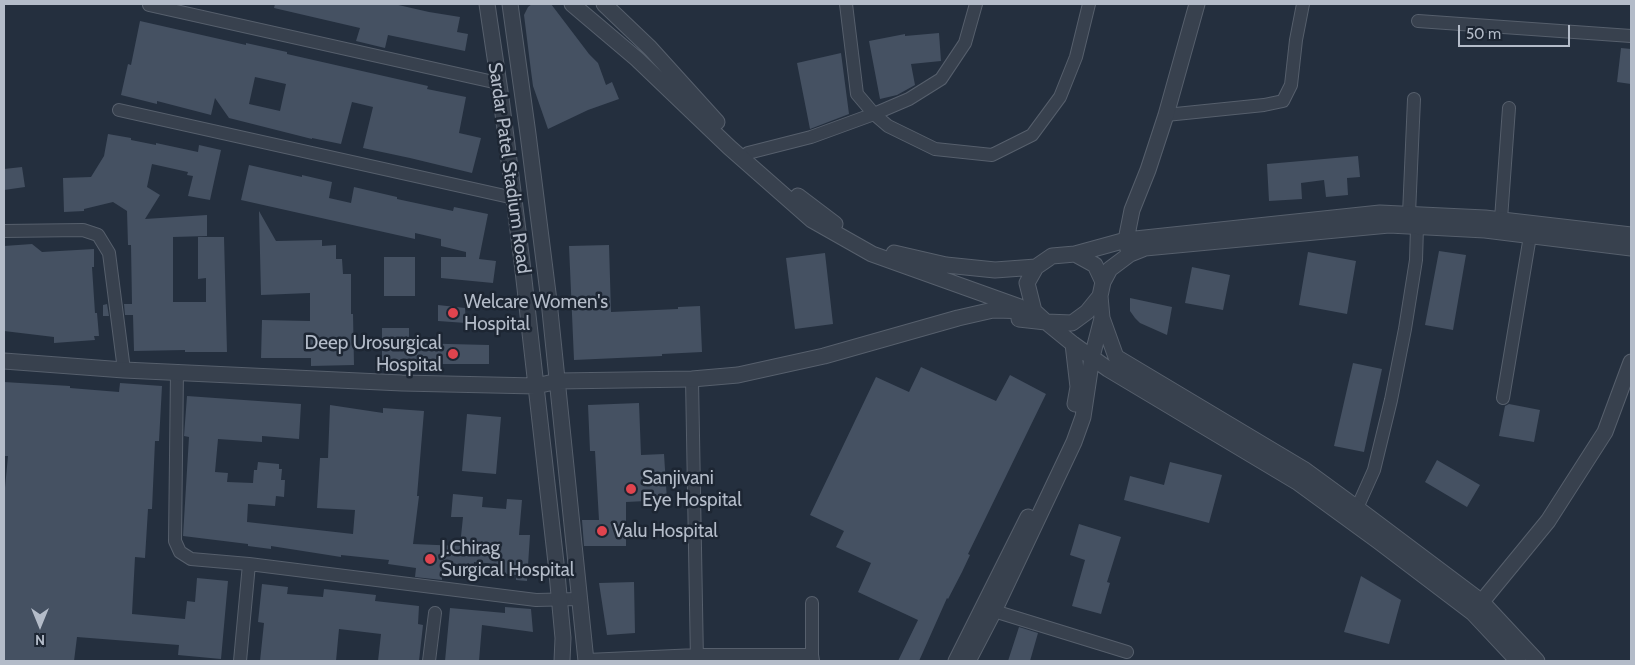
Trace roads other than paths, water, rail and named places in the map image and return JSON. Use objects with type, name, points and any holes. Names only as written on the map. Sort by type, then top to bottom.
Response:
[{"type":"street","name":"Sardar Patel Stadium Road","points":[[487,4],[514,198],[536,386],[563,638],[562,661]]},
{"type":"street","name":"Sardar Patel Stadium Road","points":[[510,4],[530,144],[558,381],[587,661]]},
{"type":"street","points":[[572,4],[637,59],[745,156],[812,220],[872,254],[1034,311],[1092,358],[1297,482],[1378,541],[1477,608],[1518,661]]},
{"type":"street","points":[[604,4],[650,48],[745,156],[840,228],[895,254],[946,264],[994,270],[1036,266],[1052,256],[1380,213],[1413,221],[1631,248]]},
{"type":"street","points":[[846,4],[857,94],[874,114],[888,126],[935,149],[992,155],[1032,135],[1060,97],[1076,57],[1088,4]]},
{"type":"street","points":[[745,156],[811,137],[874,114],[909,99],[941,79],[965,43],[976,4]]},
{"type":"street","points":[[958,318],[1003,317],[1072,324],[1087,312],[1110,269],[1128,247],[1132,210],[1148,170],[1166,115],[1197,4]]},
{"type":"street","points":[[1166,115],[1264,105],[1283,101],[1291,85],[1296,40],[1303,4]]},
{"type":"street","points":[[149,5],[498,83]]},
{"type":"street","points":[[1418,20],[1631,36]]},
{"type":"street","points":[[1357,508],[1374,470],[1391,400],[1416,260],[1413,221],[1414,99]]},
{"type":"street","points":[[1501,219],[1509,108]]},
{"type":"street","points":[[119,110],[514,198]]},
{"type":"street","points":[[1413,221],[1501,219],[1631,235]]},
{"type":"street","points":[[4,231],[83,230],[98,235],[109,253],[124,370]]},
{"type":"street","points":[[1503,398],[1530,236]]},
{"type":"street","points":[[968,661],[994,612],[1074,442],[1083,417],[1092,358],[1102,318],[1101,289],[1095,265],[1075,254]]},
{"type":"street","points":[[1034,311],[1028,283],[1036,266]]},
{"type":"street","points":[[4,361],[124,370],[178,371],[402,383],[536,386],[558,381],[692,379],[738,375],[824,356],[993,310],[1034,311]]},
{"type":"street","points":[[1102,318],[1116,357],[1305,470],[1357,508],[1477,608],[1537,661]]},
{"type":"street","points":[[956,661],[1065,439],[1073,414],[1078,387],[1073,344]]},
{"type":"street","points":[[1477,608],[1548,520],[1605,432],[1631,362]]},
{"type":"street","points":[[178,371],[175,541],[180,552],[191,559],[249,564],[517,598],[580,599]]},
{"type":"street","points":[[692,379],[697,658]]},
{"type":"street","points":[[240,661],[249,564]]},
{"type":"street","points":[[587,661],[697,658],[812,658],[812,603]]},
{"type":"street","points":[[994,612],[1127,652]]},
{"type":"street","points":[[429,661],[435,613]]},
{"type":"place","name":"Welcare Women's Hospital","points":[[453,313]]},
{"type":"place","name":"Deep Urosurgical Hospital","points":[[453,354]]},
{"type":"place","name":"Sanjivani Eye Hospital","points":[[631,489]]},
{"type":"place","name":"Valu Hospital","points":[[602,531]]},
{"type":"place","name":"J.Chirag Surgical Hospital","points":[[430,559]]}]
